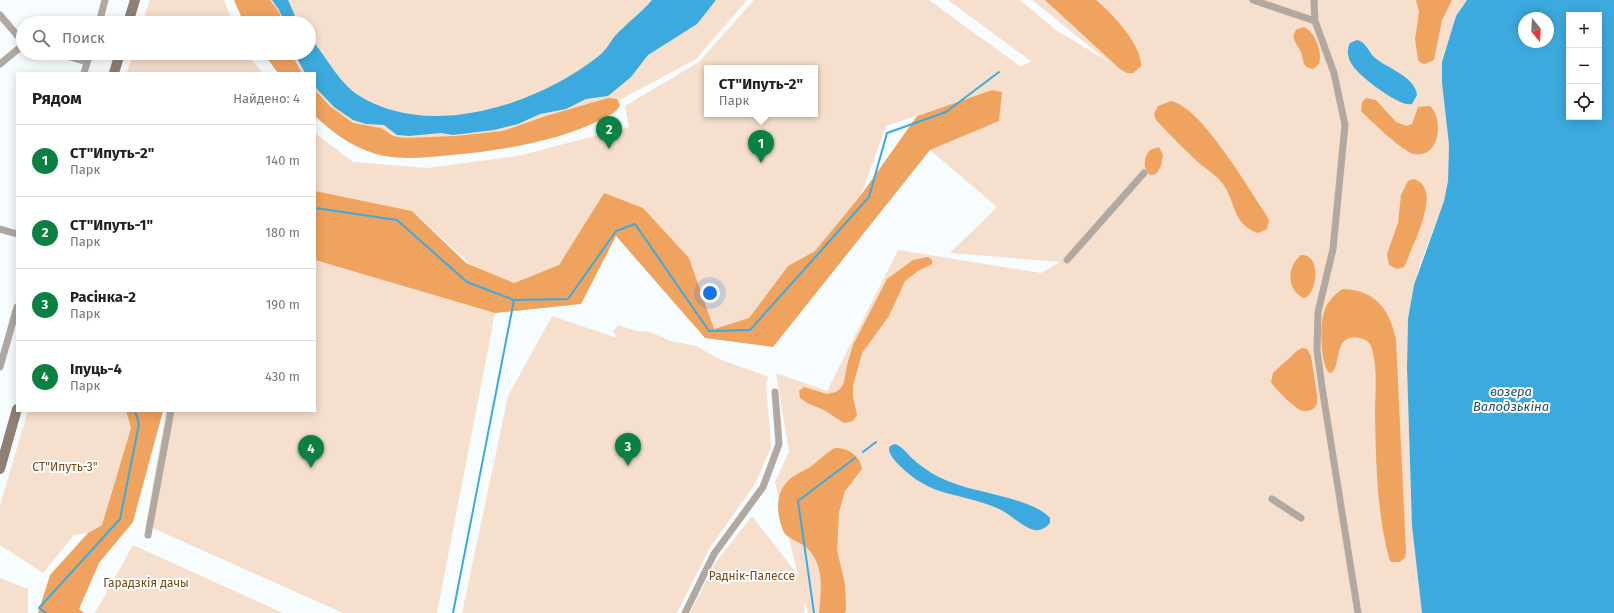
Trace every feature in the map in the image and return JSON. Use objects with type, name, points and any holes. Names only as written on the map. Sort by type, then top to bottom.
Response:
[{"type":"street","points":[[101,16],[105,0]]},
{"type":"street","points":[[130,16],[136,0]]},
{"type":"street","points":[[1253,0],[1315,21]]},
{"type":"street","points":[[1314,0],[1315,21],[1334,73],[1344,125],[1333,249],[1318,312],[1317,350],[1325,410],[1358,613]]},
{"type":"street","points":[[0,15],[16,34]]},
{"type":"street","points":[[0,64],[16,51]]},
{"type":"street","points":[[80,60],[87,62],[84,72]]},
{"type":"street","points":[[114,72],[118,60]]},
{"type":"street","points":[[1067,260],[1144,173]]},
{"type":"street","points":[[0,229],[16,234]]},
{"type":"street","points":[[0,367],[16,311]]},
{"type":"street","points":[[685,613],[714,554],[763,487],[779,444],[775,392]]},
{"type":"street","points":[[0,469],[16,412]]},
{"type":"street","points":[[148,535],[171,412]]},
{"type":"street","points":[[1272,499],[1301,518]]},
{"type":"green space","points":[[150,0],[224,0],[230,16],[144,16]]},
{"type":"green space","points":[[245,0],[747,0],[696,59],[564,130],[406,150],[316,105],[316,72],[288,72],[279,60],[316,60],[316,16],[250,16]]},
{"type":"green space","name":"Раднік-Палессе","points":[[754,0],[929,0],[1021,67],[1031,61],[948,0],[1020,0],[1056,30],[1109,62],[1032,0],[1467,0],[1456,16],[1442,62],[1442,83],[1449,145],[1448,181],[1444,201],[1419,267],[1408,319],[1407,368],[1412,526],[1422,613],[808,613],[805,602],[804,613],[690,613],[716,562],[752,516],[798,575],[775,482],[789,452],[776,373],[827,391],[898,250],[1041,273],[1060,262],[950,253],[997,207],[930,150],[999,121],[1001,92],[992,90],[886,126],[861,195],[815,251],[788,266],[749,318],[714,329],[689,258],[604,193],[559,265],[514,283],[472,265],[412,211],[316,191],[316,134],[353,162],[427,168],[518,156],[629,127],[625,106],[699,62]]},
{"type":"green space","points":[[131,60],[252,60],[262,72],[127,72]]},
{"type":"green space","points":[[316,260],[495,313],[437,613],[343,613],[146,525],[166,412],[316,412]]},
{"type":"green space","points":[[552,316],[617,338],[613,331],[618,325],[636,331],[650,332],[671,341],[696,346],[719,359],[769,377],[766,383],[771,447],[755,484],[709,549],[677,613],[462,613],[508,396]]},
{"type":"green space","name":"СТ\"Ипуть-3\"","points":[[28,412],[126,412],[131,428],[102,525],[88,533],[74,535],[43,573],[0,545],[0,505]]},
{"type":"green space","name":"Гарадзкія дачы","points":[[133,545],[283,613],[95,613]]},
{"type":"green space","points":[[0,578],[28,589],[28,613],[0,613]]},
{"type":"shaded area","points":[[234,0],[270,0],[280,16],[241,16]]},
{"type":"shaded area","points":[[1045,0],[1096,0],[1118,21],[1125,30],[1137,49],[1141,66],[1133,73],[1127,73],[1120,69]]},
{"type":"shaded area","points":[[1416,0],[1452,0],[1442,20],[1434,60],[1425,64],[1418,60],[1415,39],[1419,12]]},
{"type":"shaded area","points":[[1304,27],[1312,33],[1319,48],[1319,64],[1313,69],[1306,67],[1301,52],[1294,40],[1294,35],[1297,29]]},
{"type":"shaded area","points":[[268,60],[295,60],[301,72],[277,72]]},
{"type":"shaded area","points":[[992,90],[1002,92],[999,121],[930,150],[773,347],[705,338],[616,236],[581,304],[495,313],[316,260],[316,191],[412,211],[466,263],[514,283],[559,265],[604,193],[643,208],[689,258],[714,329],[749,318],[788,266],[815,251],[861,195],[917,116]]},
{"type":"shaded area","points":[[316,91],[331,107],[353,123],[381,128],[393,136],[405,138],[455,136],[503,131],[546,116],[608,98],[617,99],[620,105],[615,111],[604,118],[587,126],[549,139],[530,144],[435,157],[402,158],[375,154],[356,146],[331,130],[316,117]]},
{"type":"shaded area","points":[[1366,98],[1376,100],[1396,122],[1407,126],[1412,124],[1418,107],[1430,106],[1437,120],[1438,128],[1437,137],[1434,144],[1423,154],[1414,154],[1402,148],[1361,111],[1362,102]]},
{"type":"shaded area","points":[[1171,101],[1183,106],[1196,117],[1222,149],[1269,220],[1267,229],[1258,233],[1243,224],[1221,181],[1194,159],[1156,120],[1154,114],[1158,106]]},
{"type":"shaded area","points":[[1159,147],[1163,155],[1161,166],[1156,174],[1150,175],[1145,166],[1145,159],[1150,150]]},
{"type":"shaded area","points":[[1413,179],[1422,184],[1426,192],[1424,216],[1404,267],[1397,269],[1389,265],[1387,254],[1398,223],[1401,195],[1408,181]]},
{"type":"shaded area","points":[[1301,255],[1312,259],[1315,272],[1315,279],[1311,293],[1307,297],[1303,298],[1297,294],[1291,283],[1290,277],[1293,265]]},
{"type":"shaded area","points":[[928,257],[932,260],[932,264],[918,271],[905,281],[889,316],[862,353],[853,386],[853,397],[857,415],[853,421],[844,423],[824,410],[807,403],[800,398],[799,391],[804,387],[827,394],[836,392],[841,388],[844,382],[853,345],[887,279],[913,260]]},
{"type":"shaded area","points":[[1343,289],[1355,290],[1364,293],[1380,304],[1390,320],[1396,340],[1406,552],[1405,557],[1400,562],[1391,562],[1389,558],[1382,523],[1376,452],[1376,374],[1371,345],[1364,339],[1359,338],[1350,338],[1345,341],[1341,345],[1334,370],[1331,373],[1328,372],[1323,358],[1321,330],[1324,313],[1331,299]]},
{"type":"shaded area","points":[[1302,348],[1307,349],[1311,356],[1317,395],[1317,404],[1313,409],[1307,411],[1300,410],[1280,393],[1271,382],[1273,373]]},
{"type":"shaded area","points":[[126,412],[163,412],[133,522],[99,563],[79,609],[84,613],[38,613],[50,575],[88,533],[102,525],[131,428]]},
{"type":"shaded area","points":[[835,448],[844,449],[853,453],[859,460],[862,469],[845,491],[839,512],[837,550],[845,584],[845,613],[819,613],[821,587],[817,562],[807,548],[784,533],[779,518],[778,504],[779,497],[785,484],[791,478],[810,467]]},
{"type":"water","points":[[272,0],[288,0],[295,16],[282,16]]},
{"type":"water","points":[[652,0],[716,0],[697,24],[648,55],[631,77],[608,96],[586,99],[566,109],[540,114],[518,124],[494,130],[453,135],[441,133],[409,136],[397,135],[384,125],[366,124],[353,120],[334,107],[316,88],[316,72],[304,72],[298,60],[316,60],[316,45],[344,83],[358,95],[387,108],[418,115],[450,115],[483,111],[516,101],[547,88],[575,73],[600,55],[615,36]]},
{"type":"water","name":"возера Валодзькіна","points":[[1467,0],[1614,0],[1614,613],[1422,613],[1412,526],[1407,368],[1408,319],[1414,285],[1444,201],[1448,181],[1449,145],[1442,83],[1442,62],[1456,16]]},
{"type":"water","points":[[1357,40],[1365,45],[1379,61],[1399,73],[1411,83],[1415,88],[1417,95],[1412,104],[1407,104],[1390,97],[1357,71],[1350,61],[1348,52],[1350,43]]},
{"type":"water","points":[[895,444],[903,449],[923,467],[937,476],[964,487],[1005,497],[1032,506],[1042,511],[1050,518],[1050,523],[1043,529],[1034,530],[1024,526],[997,508],[946,493],[923,484],[900,466],[893,458],[889,448]]},
{"type":"waterway","points":[[316,208],[397,220],[467,282],[514,300],[568,299],[616,231],[635,224],[709,331],[750,330],[869,197],[887,133],[946,112],[999,72]]},
{"type":"waterway","points":[[453,613],[514,300]]},
{"type":"waterway","points":[[46,613],[39,608],[120,519],[139,424],[135,412]]},
{"type":"waterway","points":[[863,452],[876,442]]},
{"type":"waterway","points":[[814,613],[798,501],[855,458]]},
{"type":"place","name":"СТ\"Ипуть-1\"","points":[[609,149]]},
{"type":"place","name":"СТ\"Ипуть-2\"","points":[[761,163]]},
{"type":"place","name":"Расінка-2","points":[[628,466]]},
{"type":"place","name":"Іпуць-4","points":[[311,468]]}]
